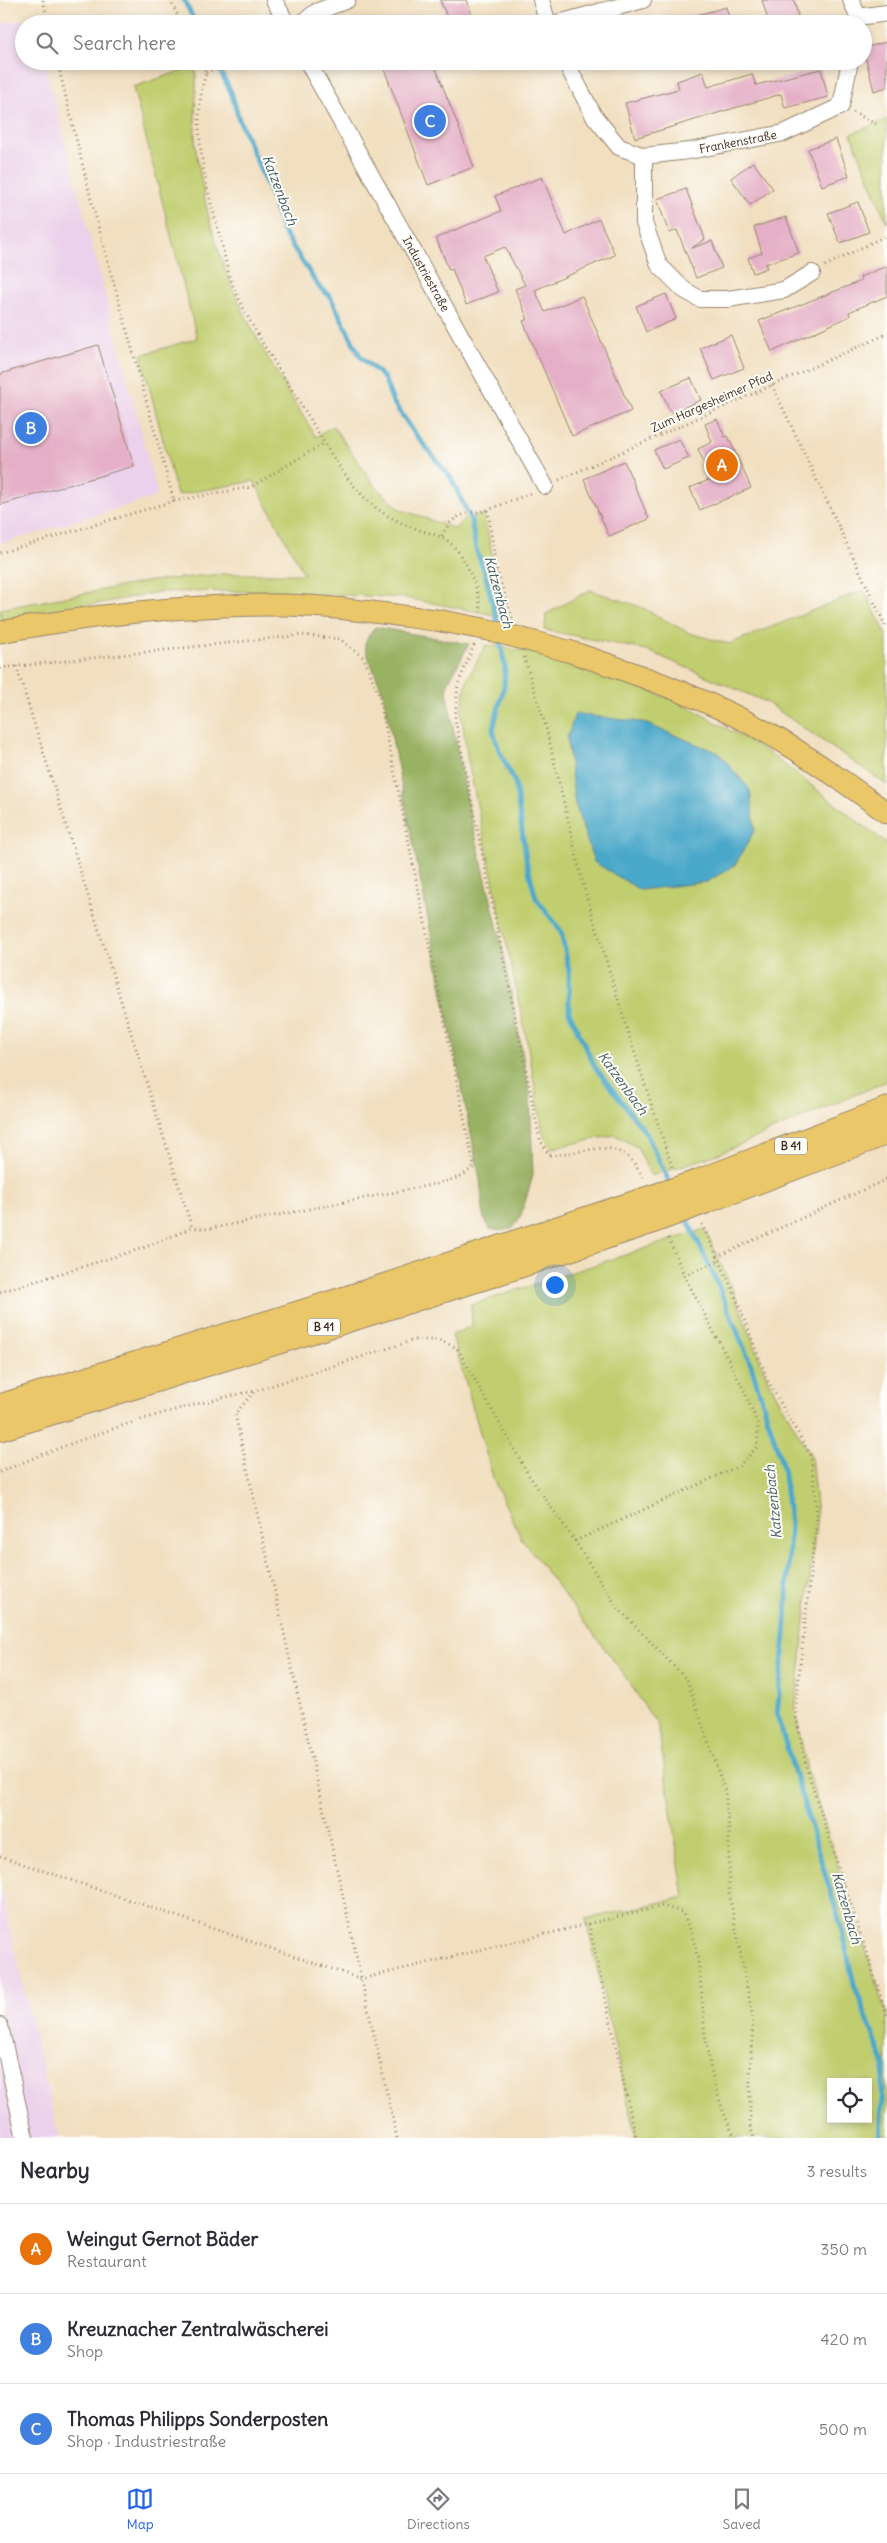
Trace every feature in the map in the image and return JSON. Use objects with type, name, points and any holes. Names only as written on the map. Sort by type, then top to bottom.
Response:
[{"type":"highway","name":"B 41","points":[[700,1202],[887,1110]]},
{"type":"highway","name":"B 41","points":[[0,1407],[375,1290],[649,1212],[700,1202],[887,1132]]},
{"type":"highway","name":"B 41","points":[[0,1428],[487,1276],[649,1212]]},
{"type":"main road","points":[[0,632],[64,620],[173,608],[249,606],[350,609],[442,621],[489,630],[568,651],[635,673],[716,707],[781,741],[887,813]]},
{"type":"street","points":[[274,0],[282,15]]},
{"type":"street","points":[[312,15],[347,0]]},
{"type":"street","points":[[541,0],[545,15]]},
{"type":"street","points":[[588,15],[642,0]]},
{"type":"street","points":[[851,0],[856,15]]},
{"type":"street","points":[[872,17],[887,14]]},
{"type":"street","name":"Industriestraße","points":[[312,70],[545,486]]},
{"type":"street","name":"Frankenstraße","points":[[570,70],[600,124],[619,147],[644,156],[689,151],[784,133],[841,106]]},
{"type":"street","points":[[841,106],[848,70]]},
{"type":"street","points":[[644,156],[644,223],[659,265],[684,290],[700,298],[728,299],[784,290],[812,273]]},
{"type":"street","points":[[0,2026],[25,2138]]},
{"type":"path","points":[[43,0],[46,15]]},
{"type":"path","points":[[170,0],[178,15]]},
{"type":"path","points":[[59,70],[94,210],[174,501]]},
{"type":"path","points":[[204,70],[206,73],[200,93],[200,139],[207,190],[232,281],[263,342],[324,444],[362,496],[388,517],[414,529],[442,536],[455,547],[468,569],[481,605],[480,614]]},
{"type":"path","points":[[206,73],[214,70]]},
{"type":"path","points":[[841,106],[876,124]]},
{"type":"path","points":[[812,273],[887,234]]},
{"type":"path","name":"Zum Hargesheimer Pfad","points":[[442,536],[449,522],[462,515],[488,510],[513,502],[887,334]]},
{"type":"path","points":[[772,385],[887,629]]},
{"type":"path","points":[[0,553],[174,501],[251,487],[324,444]]},
{"type":"path","points":[[488,510],[496,567],[512,620]]},
{"type":"path","points":[[0,668],[302,635],[340,639],[364,658],[379,695],[474,1167],[460,1177],[436,1184],[208,1229],[192,1228],[143,1248],[0,1292]]},
{"type":"path","points":[[475,643],[473,652],[458,684],[455,719],[540,1140],[549,1155],[564,1155],[596,1148],[619,1150],[636,1164],[649,1212],[744,1388],[758,1424],[757,1446],[739,1466],[575,1541]]},
{"type":"path","points":[[524,656],[546,727],[583,884],[633,1049],[674,1171]]},
{"type":"path","points":[[16,665],[192,1228]]},
{"type":"path","points":[[684,1275],[887,1179]]},
{"type":"path","points":[[700,1202],[718,1259],[768,1380],[811,1456],[817,1515],[794,1711],[807,1770],[887,2014]]},
{"type":"path","points":[[0,1472],[68,1443],[186,1408],[255,1391],[414,1340],[439,1340],[457,1348],[528,1474],[575,1541],[617,1607],[687,1680],[725,1791],[729,1830],[729,1893],[753,2019],[750,2126],[754,2138]]},
{"type":"path","points":[[255,1391],[235,1414],[398,2138]]},
{"type":"path","points":[[0,1856],[361,1979],[662,1906],[682,1912],[691,1929],[697,1957],[708,2055],[722,2112],[735,2138]]},
{"type":"path","points":[[589,1924],[636,2138]]},
{"type":"shaded area","points":[[15,21],[15,70],[46,70],[158,496],[0,544],[0,24]]},
{"type":"shaded area","points":[[0,1886],[59,2138],[0,2138]]},
{"type":"green space","points":[[184,70],[196,70],[195,143],[209,216],[231,283],[260,344],[316,437],[333,426],[375,486],[400,509],[455,529],[465,518],[484,515],[505,617],[406,598],[268,591],[159,592],[1,622],[0,609],[151,581],[221,574],[304,574],[254,481],[177,495],[141,355],[197,338],[133,87]]},
{"type":"green space","points":[[887,119],[887,223],[851,134]]},
{"type":"green space","points":[[590,590],[641,607],[689,633],[729,644],[864,590],[887,636],[887,785],[766,702],[646,650],[545,630],[546,614]]},
{"type":"green space","points":[[375,627],[469,644],[447,685],[448,701],[469,810],[503,950],[530,1094],[533,1175],[520,1217],[513,1228],[501,1231],[490,1229],[484,1218],[480,1179],[383,693],[365,647]]},
{"type":"green space","points":[[486,645],[557,656],[682,703],[768,752],[887,844],[887,1081],[718,1154],[651,1176],[637,1147],[615,1135],[552,1148],[544,1137],[527,1042],[468,761],[461,712],[467,680]],"holes":[[[567,738],[595,863],[575,804]]]},
{"type":"green space","points":[[705,1229],[733,1290],[768,1380],[811,1456],[817,1515],[795,1711],[807,1770],[887,2014],[887,2138],[636,2138],[586,1919],[684,1897],[658,1726],[620,1669],[521,1538],[494,1481],[452,1335],[472,1326],[471,1305]]},
{"type":"water","points":[[575,714],[642,722],[719,753],[750,790],[755,830],[735,865],[707,882],[640,890],[594,862],[575,804],[567,738]]},
{"type":"building","points":[[440,0],[466,0],[472,15],[446,15]]},
{"type":"building","points":[[762,0],[794,0],[798,15],[766,15]]},
{"type":"building","points":[[726,7],[728,15],[697,15]]},
{"type":"building","points":[[887,42],[887,87],[874,91],[869,70],[872,70],[872,46]]},
{"type":"building","points":[[384,70],[436,70],[474,167],[428,185]]},
{"type":"building","points":[[821,70],[828,97],[785,108],[781,94],[635,138],[625,103],[679,89],[677,81],[703,72],[708,87],[752,74],[756,85]]},
{"type":"building","points":[[836,139],[849,176],[822,186],[808,149]]},
{"type":"building","points":[[753,162],[773,189],[750,205],[731,178]]},
{"type":"building","points":[[542,177],[566,235],[599,219],[615,255],[535,290],[545,312],[582,296],[631,411],[572,436],[523,321],[528,319],[515,289],[525,285],[505,247],[483,256],[498,292],[466,305],[452,269],[449,270],[436,238],[501,211],[495,196]]},
{"type":"building","points":[[686,189],[705,239],[692,248],[712,241],[722,268],[696,278],[677,230],[669,233],[657,199]]},
{"type":"building","points":[[858,202],[869,232],[840,243],[828,213]]},
{"type":"building","points":[[786,217],[799,253],[765,264],[767,268],[753,273],[748,258],[762,253],[754,227]]},
{"type":"building","points":[[887,266],[887,296],[849,312],[850,316],[772,352],[759,321],[861,281],[860,277]]},
{"type":"building","points":[[666,294],[676,319],[646,332],[636,306]]},
{"type":"building","points":[[731,335],[744,368],[714,380],[700,348]]},
{"type":"building","points":[[98,345],[134,466],[0,505],[0,374]]},
{"type":"building","points":[[691,378],[701,400],[671,413],[661,391]]},
{"type":"building","points":[[717,419],[725,437],[728,436],[751,488],[700,510],[690,488],[711,479],[698,449],[712,442],[705,424]]},
{"type":"building","points":[[679,439],[689,458],[663,469],[654,450]]},
{"type":"building","points":[[624,461],[649,519],[609,536],[584,479]]},
{"type":"waterway","name":"Katzenbach","points":[[184,0],[192,15]]},
{"type":"waterway","name":"Katzenbach","points":[[220,70],[231,92],[239,119],[269,190],[282,230],[319,287],[330,296],[360,356],[384,378],[393,402],[416,435],[451,478],[471,520],[476,549],[484,570],[499,628]]},
{"type":"waterway","name":"Katzenbach","points":[[500,639],[505,668],[504,686],[493,730],[499,750],[515,783],[527,864],[536,898],[561,931],[569,971],[569,1012],[595,1067],[646,1133],[670,1184]]},
{"type":"waterway","name":"Katzenbach","points":[[685,1215],[716,1280],[751,1365],[783,1467],[790,1523],[786,1624],[777,1715],[840,1923],[854,1984],[884,2063],[880,2138]]},
{"type":"place","name":"Thomas Philipps Sonderposten","points":[[430,121]]},
{"type":"place","name":"Kreuznacher Zentralwäscherei","points":[[31,428]]},
{"type":"place","name":"Weingut Gernot Bäder","points":[[722,465]]}]
